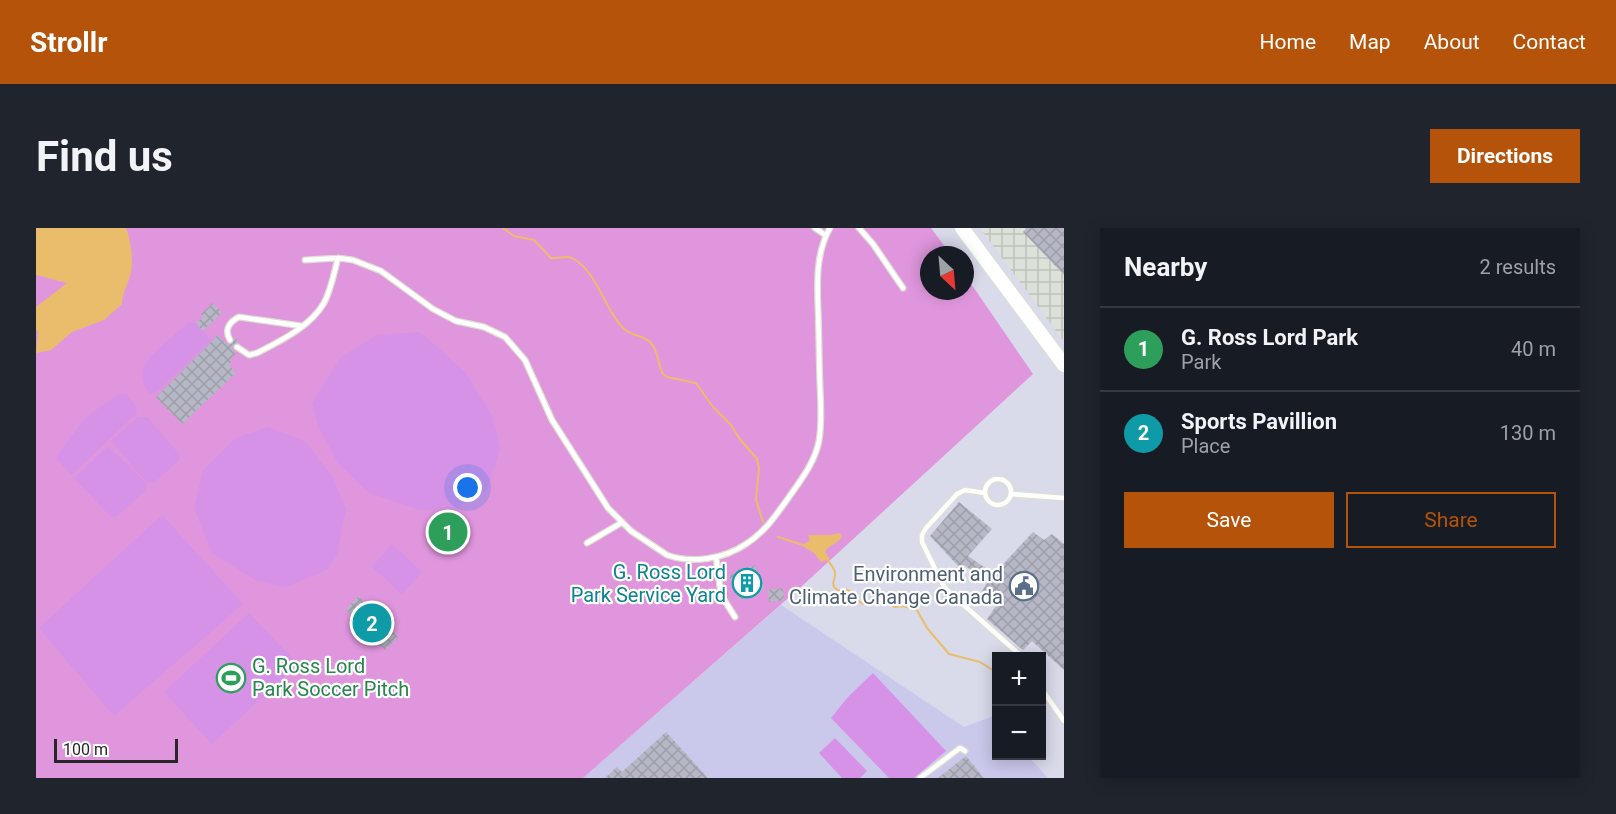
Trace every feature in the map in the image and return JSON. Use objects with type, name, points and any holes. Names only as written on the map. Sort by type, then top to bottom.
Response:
[{"type":"main road","points":[[962,228],[1064,365]]},
{"type":"lane","points":[[815,228],[825,236]]},
{"type":"lane","points":[[305,260],[338,258],[353,260],[381,271],[433,309],[456,321],[484,327],[505,337],[525,360],[552,420],[596,491],[621,523],[667,555],[691,559],[716,557],[741,548],[762,532],[796,488],[814,457],[819,441],[821,415],[818,272],[825,236],[830,228]]},
{"type":"lane","points":[[859,228],[873,244],[903,288]]},
{"type":"lane","points":[[237,347],[249,355],[257,353],[302,326],[318,312],[325,301],[338,258]]},
{"type":"lane","points":[[230,340],[227,331],[229,325],[240,317],[302,326]]},
{"type":"lane","points":[[998,479],[1009,486],[1011,494],[1004,504],[995,505],[988,501],[985,493],[990,482],[998,479]]},
{"type":"lane","points":[[985,493],[965,490],[957,494],[926,528],[922,535],[922,542],[948,591],[1015,652]]},
{"type":"lane","points":[[1011,494],[1064,498]]},
{"type":"lane","points":[[587,543],[621,523]]},
{"type":"lane","points":[[716,557],[721,595],[735,617]]},
{"type":"lane","points":[[1046,695],[1064,721]]},
{"type":"lane","points":[[920,778],[960,748],[965,751]]},
{"type":"shaded area","points":[[36,228],[931,228],[944,246],[920,246],[920,300],[974,300],[974,288],[1033,374],[802,586],[583,778],[36,778]]},
{"type":"shaded area","points":[[36,228],[126,228],[132,259],[122,304],[104,320],[72,332],[51,350],[36,353],[38,332],[36,330],[36,307],[67,283],[36,275]]},
{"type":"shaded area","points":[[980,228],[1064,228],[1064,342],[1042,312]]},
{"type":"shaded area","points":[[189,322],[196,323],[211,340],[158,391],[151,394],[143,380],[146,363]]},
{"type":"shaded area","points":[[420,332],[465,372],[493,417],[500,449],[487,490],[455,509],[420,510],[369,493],[338,463],[318,426],[312,403],[341,357],[377,335]]},
{"type":"shaded area","points":[[118,394],[126,394],[137,407],[136,414],[72,475],[57,459],[58,455],[84,419]]},
{"type":"shaded area","points":[[138,417],[147,417],[180,455],[180,459],[154,483],[147,483],[111,441]]},
{"type":"shaded area","points":[[268,427],[306,442],[333,478],[346,509],[337,554],[327,570],[286,587],[257,581],[212,553],[194,508],[203,470],[236,438]]},
{"type":"shaded area","points":[[106,448],[110,448],[147,484],[145,491],[117,516],[111,517],[74,478]]},
{"type":"shaded area","points":[[162,515],[243,604],[114,716],[39,628]]},
{"type":"shaded area","points":[[840,533],[842,537],[825,552],[830,559],[821,562],[814,553],[803,546],[810,541],[808,535]]},
{"type":"shaded area","points":[[392,544],[422,572],[402,594],[372,567]]},
{"type":"shaded area","points":[[781,605],[964,727],[992,717],[992,760],[1032,760],[1048,778],[583,778]]},
{"type":"shaded area","name":"G. Ross Lord Park Soccer Pitch","points":[[249,613],[298,664],[212,744],[164,692]]},
{"type":"shaded area","points":[[873,673],[946,751],[914,778],[889,778],[831,718],[848,697]]},
{"type":"shaded area","points":[[835,738],[867,771],[860,778],[842,778],[819,753]]},
{"type":"building","points":[[1027,228],[1064,228],[1064,275],[1023,232]]},
{"type":"building","points":[[213,303],[222,313],[203,331],[196,323],[203,317],[201,314]]},
{"type":"building","points":[[218,335],[226,344],[233,343],[234,337],[240,343],[233,345],[233,351],[236,354],[231,359],[230,366],[236,373],[182,424],[156,397]]},
{"type":"building","name":"Environment and Climate Change Canada","points":[[959,502],[992,529],[968,556],[994,574],[1033,532],[1044,540],[1052,534],[1064,544],[1064,670],[1032,641],[1023,650],[987,619],[996,606],[982,591],[988,582],[964,565],[959,567],[930,536]]},
{"type":"building","name":"G. Ross Lord Park Service Yard","points":[[754,565],[765,589],[740,600],[729,576]]},
{"type":"building","points":[[783,588],[784,600],[769,602],[768,590]]},
{"type":"building","points":[[359,596],[398,637],[385,650],[346,609]]},
{"type":"building","points":[[666,732],[708,778],[605,778],[617,767],[622,772]]},
{"type":"building","points":[[966,756],[984,778],[938,778]]},
{"type":"waterway","points":[[503,228],[514,236],[534,240],[551,258],[574,259],[595,282],[610,311],[623,328],[629,333],[645,338],[653,346],[663,374],[667,377],[696,383],[757,459],[759,468],[756,500],[763,522]]},
{"type":"waterway","points":[[778,537],[803,545]]},
{"type":"waterway","points":[[828,561],[835,571],[834,587],[839,591],[849,590],[862,603],[868,604],[882,600],[895,607],[903,606],[917,610],[927,628],[949,654],[980,662],[992,670]]},
{"type":"place","name":"G. Ross Lord Park","points":[[448,532]]},
{"type":"place","name":"G. Ross Lord Park Service Yard","points":[[747,583]]},
{"type":"place","name":"Environment and Climate Change Canada","points":[[1024,586]]},
{"type":"place","name":"Sports Pavillion","points":[[372,623]]},
{"type":"place","name":"G. Ross Lord Park Soccer Pitch","points":[[231,678]]}]
